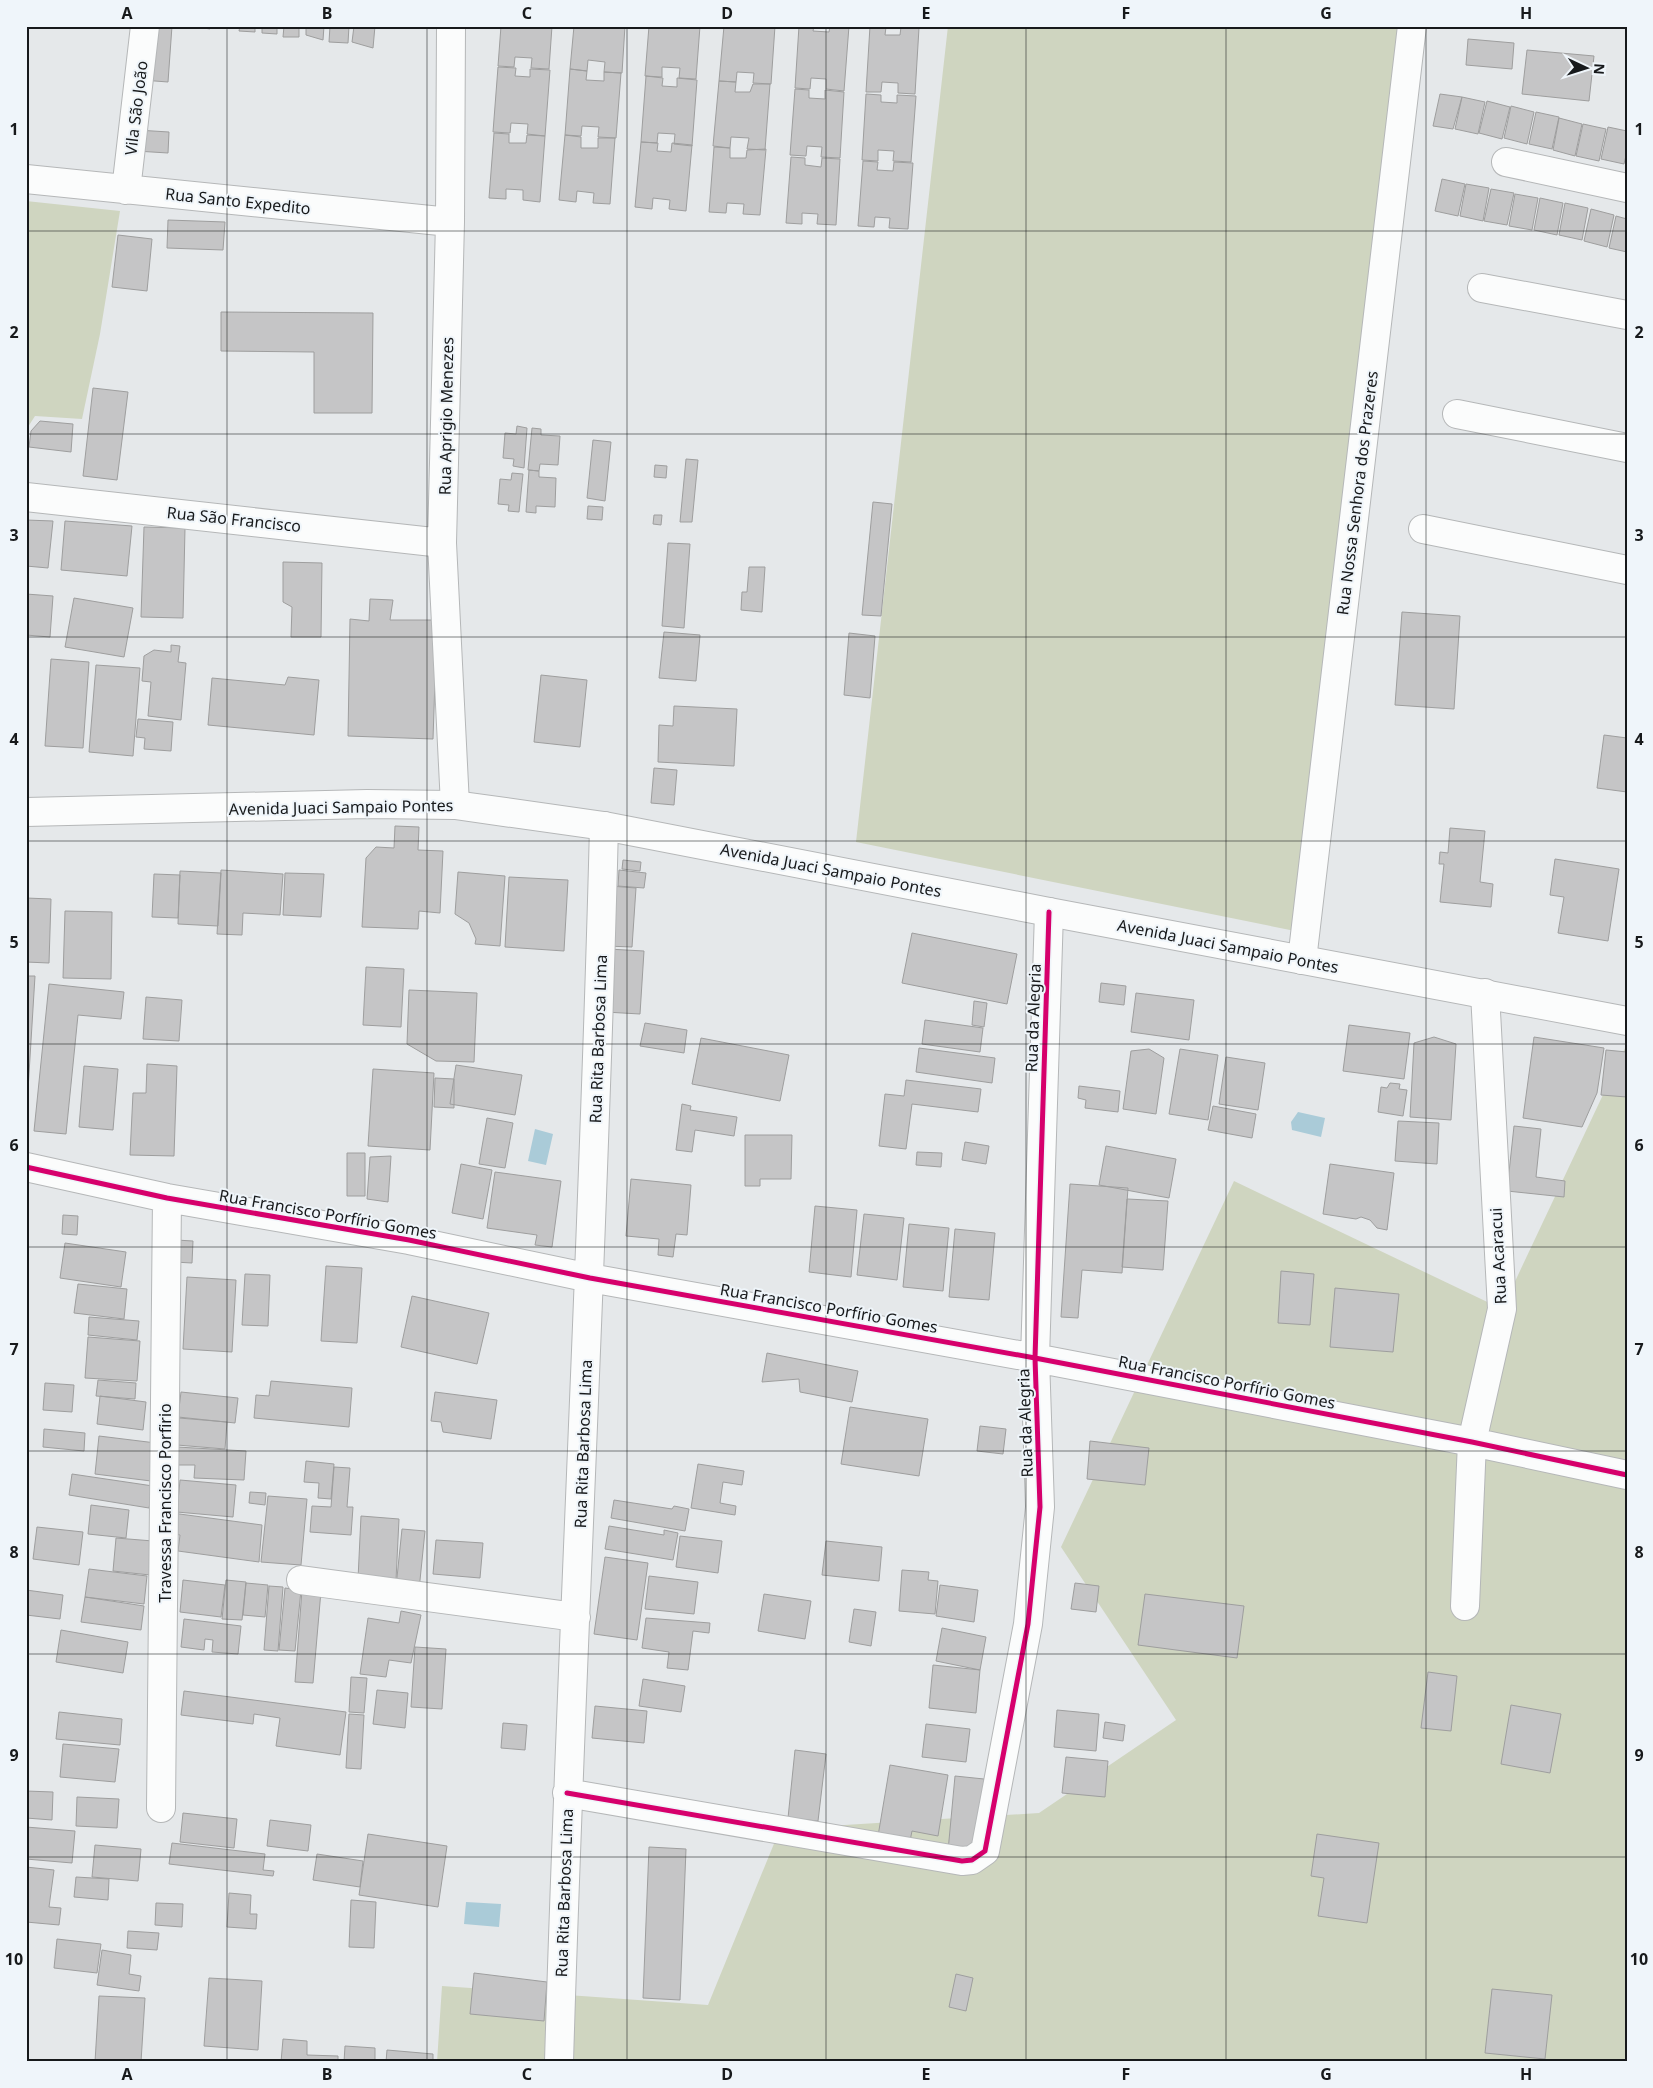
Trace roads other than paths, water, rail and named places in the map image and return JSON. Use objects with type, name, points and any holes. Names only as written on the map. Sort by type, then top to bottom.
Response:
[{"type":"street","name":"Vila São João","points":[[126,190],[145,26]]},
{"type":"street","name":"Rua Aprigio Menezes","points":[[451,26],[450,222],[442,543],[455,805]]},
{"type":"street","name":"Rua Nossa Senhora dos Prazeres","points":[[1302,960],[1412,26]]},
{"type":"street","points":[[1506,162],[1627,188]]},
{"type":"street","name":"Rua Santo Expedito","points":[[26,179],[450,222]]},
{"type":"street","points":[[1482,288],[1627,314]]},
{"type":"street","points":[[1458,414],[1627,448]]},
{"type":"street","name":"Rua São Francisco","points":[[26,497],[442,543]]},
{"type":"street","points":[[1424,529],[1627,570]]},
{"type":"street","name":"Avenida Juaci Sampaio Pontes","points":[[26,812],[367,804],[455,805],[604,826],[1627,1021]]},
{"type":"street","name":"Rua Rita Barbosa Lima","points":[[559,2062],[567,1793],[590,1278],[604,826]]},
{"type":"street","name":"Rua da Alegria","points":[[567,1793],[962,1860],[978,1857],[985,1851],[1028,1624],[1040,1508],[1036,1358],[1049,912]]},
{"type":"street","name":"Rua Acaracui","points":[[1465,1606],[1472,1442],[1502,1309],[1485,993]]},
{"type":"street","name":"Rua Francisco Porfírio Gomes","points":[[26,1167],[167,1198],[408,1240],[590,1278],[1036,1358],[1472,1442],[1627,1475]]},
{"type":"street","name":"Travessa Francisco Porfirio","points":[[161,1808],[167,1198]]},
{"type":"street","points":[[301,1580],[576,1617]]},
{"type":"water","points":[[1298,1112],[1325,1118],[1321,1137],[1292,1130],[1291,1122]]},
{"type":"water","points":[[535,1129],[553,1134],[546,1165],[528,1161]]},
{"type":"water","points":[[466,1902],[501,1904],[499,1927],[464,1924]]}]
